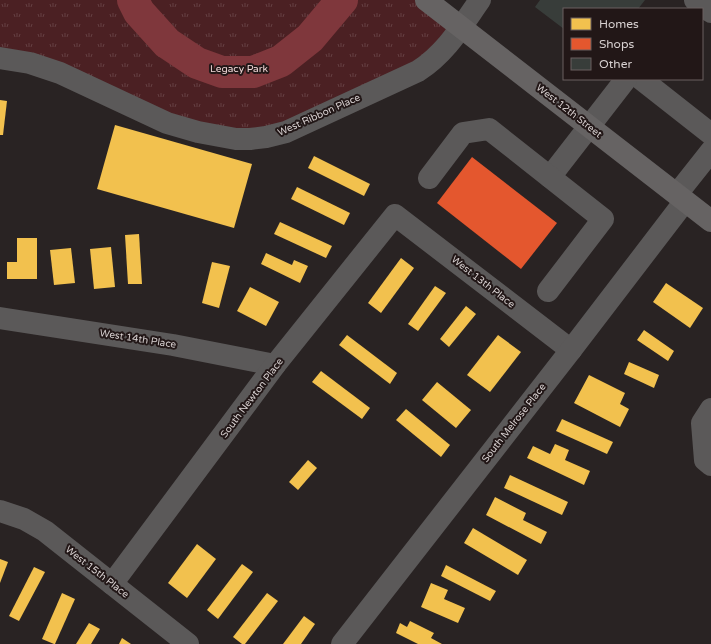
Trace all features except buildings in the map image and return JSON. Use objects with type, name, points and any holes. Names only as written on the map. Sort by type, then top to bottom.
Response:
[{"type":"main road","name":"West 12th Street","points":[[426,0],[711,221]]},
{"type":"street","name":"West Ribbon Place","points":[[0,58],[30,62],[60,74],[167,123],[198,132],[236,139],[250,139],[286,132],[418,71],[440,55],[480,0]]},
{"type":"street","points":[[682,8],[688,0]]},
{"type":"street","points":[[695,0],[711,12]]},
{"type":"street","points":[[550,177],[625,80]]},
{"type":"street","points":[[642,80],[711,134]]},
{"type":"street","points":[[429,178],[463,133],[489,129],[603,219],[548,291]]},
{"type":"street","name":"South Melrose Place","points":[[342,644],[571,350],[681,198],[711,151]]},
{"type":"street","name":"West 13th Place","points":[[395,215],[571,350]]},
{"type":"street","name":"South Newton Place","points":[[112,584],[276,365],[395,215]]},
{"type":"street","name":"West 14th Place","points":[[0,318],[173,345],[276,365]]},
{"type":"street","points":[[711,409],[702,423],[705,460],[711,465]]},
{"type":"street","name":"West 15th Place","points":[[0,511],[24,519],[45,531],[188,644]]},
{"type":"green space","name":"Legacy Park","points":[[0,0],[427,0],[461,27],[418,71],[286,132],[236,139],[0,60]]},
{"type":"waterway","points":[[133,0],[139,12],[167,43],[197,63],[222,72],[253,72],[281,61],[310,38],[342,0]]}]
